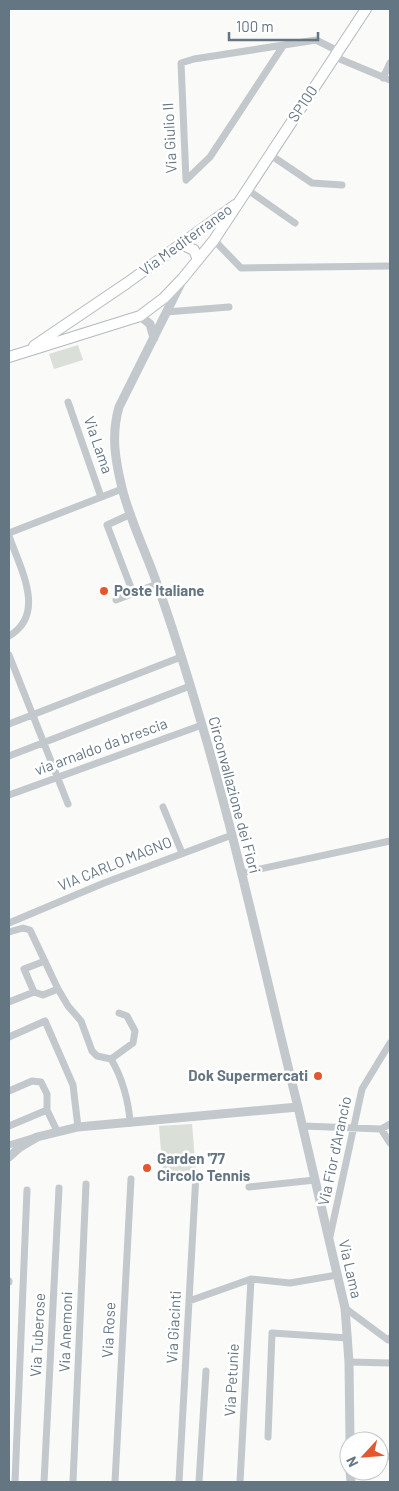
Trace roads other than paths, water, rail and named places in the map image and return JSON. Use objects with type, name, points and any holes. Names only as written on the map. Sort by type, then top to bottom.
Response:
[{"type":"main road","name":"SP100","points":[[242,200],[269,154],[366,9]]},
{"type":"main road","name":"Via Mediterraneo","points":[[25,352],[242,200]]},
{"type":"main road","name":"Via Mediterraneo","points":[[25,352],[140,316],[183,278],[214,240],[242,200]]},
{"type":"main road","points":[[201,229],[210,232],[214,240]]},
{"type":"main road","points":[[181,244],[194,250],[198,260]]},
{"type":"main road","points":[[83,313],[85,324],[92,331]]},
{"type":"main road","points":[[9,357],[25,352]]},
{"type":"street","name":"Via Giulio II","points":[[283,46],[210,157],[186,180],[181,63],[194,59],[316,40],[336,54],[387,79]]},
{"type":"street","points":[[387,79],[390,63]]},
{"type":"street","points":[[269,154],[312,183],[342,185]]},
{"type":"street","points":[[248,190],[295,223]]},
{"type":"street","points":[[214,240],[241,268],[390,266]]},
{"type":"street","name":"Circonvallazione dei Fiori","points":[[183,278],[119,407],[113,427],[122,489],[157,584],[190,686],[232,835],[298,1107]]},
{"type":"street","points":[[166,312],[229,307]]},
{"type":"street","points":[[140,316],[150,324],[154,338]]},
{"type":"street","name":"Via Lama","points":[[68,402],[101,497]]},
{"type":"street","points":[[9,636],[22,626],[29,610],[28,590],[9,535],[122,489]]},
{"type":"street","points":[[131,514],[107,525],[133,593]]},
{"type":"street","points":[[116,600],[157,584]]},
{"type":"street","points":[[9,656],[68,804]]},
{"type":"street","points":[[9,724],[181,658]]},
{"type":"street","points":[[9,756],[190,686]]},
{"type":"street","name":"via arnaldo da brescia","points":[[9,795],[202,725]]},
{"type":"street","points":[[163,806],[182,853]]},
{"type":"street","name":"VIA CARLO MAGNO","points":[[9,923],[104,882],[232,835]]},
{"type":"street","points":[[241,872],[390,841]]},
{"type":"street","points":[[9,932],[23,928],[30,930],[58,989],[80,1021],[92,1051],[97,1056],[110,1059],[133,1043],[135,1031],[127,1016],[119,1013]]},
{"type":"street","points":[[34,992],[24,969],[45,960]]},
{"type":"street","points":[[9,1002],[34,992],[43,995],[58,989]]},
{"type":"street","points":[[9,1037],[45,1021],[73,1085],[78,1127]]},
{"type":"street","name":"Via Fior d'Arancio","points":[[329,1242],[364,1084],[390,1043]]},
{"type":"street","points":[[110,1059],[125,1095],[130,1123]]},
{"type":"street","points":[[9,1091],[32,1081],[40,1082],[47,1094],[47,1110],[57,1131]]},
{"type":"street","points":[[9,1145],[78,1127],[298,1107]]},
{"type":"street","name":"Via Lama","points":[[298,1107],[345,1308],[349,1362],[350,1431]]},
{"type":"street","points":[[9,1126],[47,1110]]},
{"type":"street","points":[[303,1126],[354,1126],[381,1129],[390,1124]]},
{"type":"street","points":[[381,1129],[390,1143]]},
{"type":"street","points":[[9,1157],[20,1147],[38,1137]]},
{"type":"street","name":"Via Giacinti","points":[[179,1482],[196,1174]]},
{"type":"street","name":"Via Rose","points":[[116,1482],[130,1180]]},
{"type":"street","points":[[250,1187],[315,1180]]},
{"type":"street","name":"Via Anemoni","points":[[73,1482],[86,1184]]},
{"type":"street","name":"Via Tuberose","points":[[44,1482],[59,1188]]},
{"type":"street","points":[[14,1482],[27,1190]]},
{"type":"street","points":[[190,1301],[251,1279],[290,1284],[337,1275]]},
{"type":"street","name":"Via Petunie","points":[[240,1482],[251,1279]]},
{"type":"street","points":[[345,1308],[388,1340],[390,1338]]},
{"type":"street","points":[[268,1437],[272,1332],[348,1338]]},
{"type":"street","points":[[349,1362],[390,1363]]},
{"type":"street","points":[[200,1482],[206,1370]]},
{"type":"place","name":"Poste Italiane","points":[[104,591]]},
{"type":"place","name":"Dok Supermercati","points":[[318,1076]]},
{"type":"place","name":"Garden '77 Circolo Tennis","points":[[147,1168]]}]
